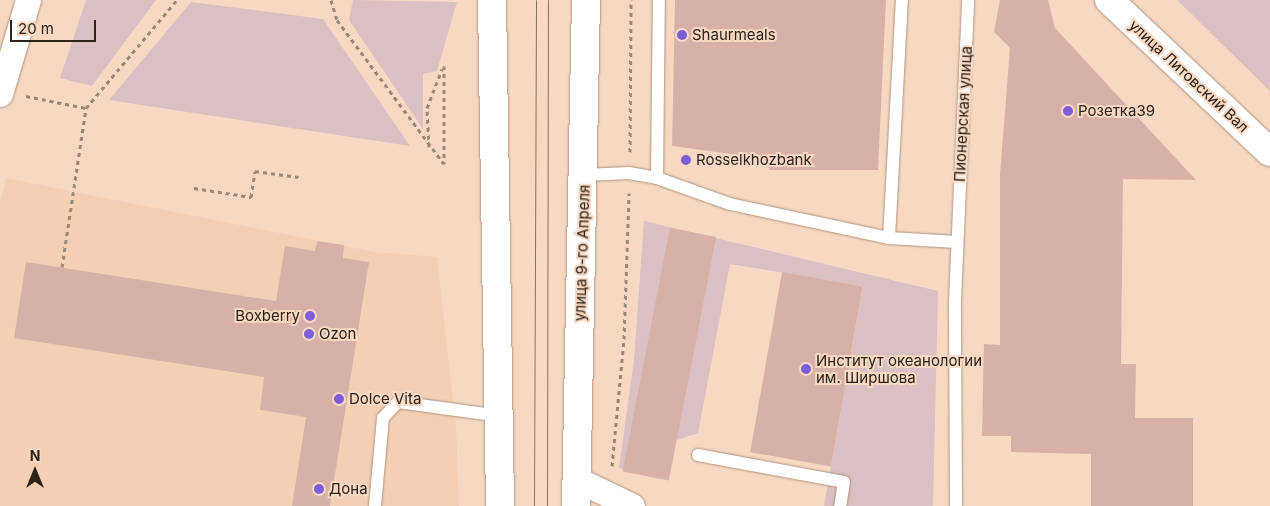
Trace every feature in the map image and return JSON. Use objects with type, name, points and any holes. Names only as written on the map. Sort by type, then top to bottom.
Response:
[{"type":"main road","points":[[492,0],[500,506]]},
{"type":"main road","name":"улица 9-го Апреля","points":[[576,506],[586,0]]},
{"type":"main road","name":"улица Литовский Вал","points":[[1109,0],[1270,152]]},
{"type":"street","points":[[0,94],[28,0]]},
{"type":"street","points":[[576,479],[622,502]]},
{"type":"lane","points":[[657,178],[659,0]]},
{"type":"lane","points":[[889,238],[902,0]]},
{"type":"lane","name":"Пионерская улица","points":[[956,506],[955,301],[968,0]]},
{"type":"lane","points":[[584,174],[629,173],[657,178],[730,204],[889,238],[957,242]]},
{"type":"lane","points":[[374,506],[384,418],[398,402],[500,416]]},
{"type":"lane","points":[[698,455],[844,482],[840,506]]},
{"type":"path","points":[[62,267],[86,108],[177,0]]},
{"type":"path","points":[[330,0],[337,20],[429,148],[444,164],[444,66],[427,108],[429,148]]},
{"type":"path","points":[[630,154],[631,0]]},
{"type":"path","points":[[54,102],[86,108]]},
{"type":"path","points":[[194,188],[251,198],[254,171],[299,177]]},
{"type":"path","points":[[622,502],[629,173]]},
{"type":"shaded area","points":[[86,0],[156,0],[92,86],[60,78]]},
{"type":"shaded area","points":[[353,0],[457,2],[437,71],[423,74],[423,129],[349,20]]},
{"type":"shaded area","points":[[1177,0],[1270,0],[1270,91]]},
{"type":"shaded area","points":[[191,2],[323,19],[410,146],[109,100]]},
{"type":"shaded area","points":[[6,178],[375,252],[437,257],[456,427],[459,506],[0,506],[0,204]]},
{"type":"shaded area","points":[[644,221],[938,291],[933,506],[824,506],[863,286],[730,264],[698,433],[668,443],[660,479],[619,468],[634,360]]},
{"type":"building","points":[[675,0],[886,0],[878,170],[770,170],[760,158],[672,146]]},
{"type":"building","points":[[1000,0],[1048,0],[1055,28],[1196,180],[1123,179],[1121,364],[1136,364],[1135,418],[1193,418],[1193,506],[1091,506],[1091,454],[1011,452],[1011,436],[982,436],[984,344],[1000,345],[1000,174],[1010,48],[994,32]]},
{"type":"building","points":[[670,228],[716,237],[669,480],[623,471]]},
{"type":"building","points":[[317,241],[344,245],[343,258],[369,262],[330,506],[292,506],[306,417],[260,410],[264,377],[14,338],[26,262],[276,301],[285,246],[315,251]]},
{"type":"building","name":"Институт океанологии им. Ширшова","points":[[782,272],[863,286],[831,466],[750,452]]},
{"type":"tram line","points":[[534,506],[536,0]]},
{"type":"tram line","points":[[547,506],[548,0]]},
{"type":"place","name":"Shaurmeals","points":[[682,35]]},
{"type":"place","name":"Розетка39","points":[[1068,111]]},
{"type":"place","name":"Rosselkhozbank","points":[[686,160]]},
{"type":"place","name":"Boxberry","points":[[310,316]]},
{"type":"place","name":"Ozon","points":[[309,334]]},
{"type":"place","name":"Институт океанологии им. Ширшова","points":[[806,369]]},
{"type":"place","name":"Dolce Vita","points":[[339,399]]},
{"type":"place","name":"Дона","points":[[319,489]]}]
